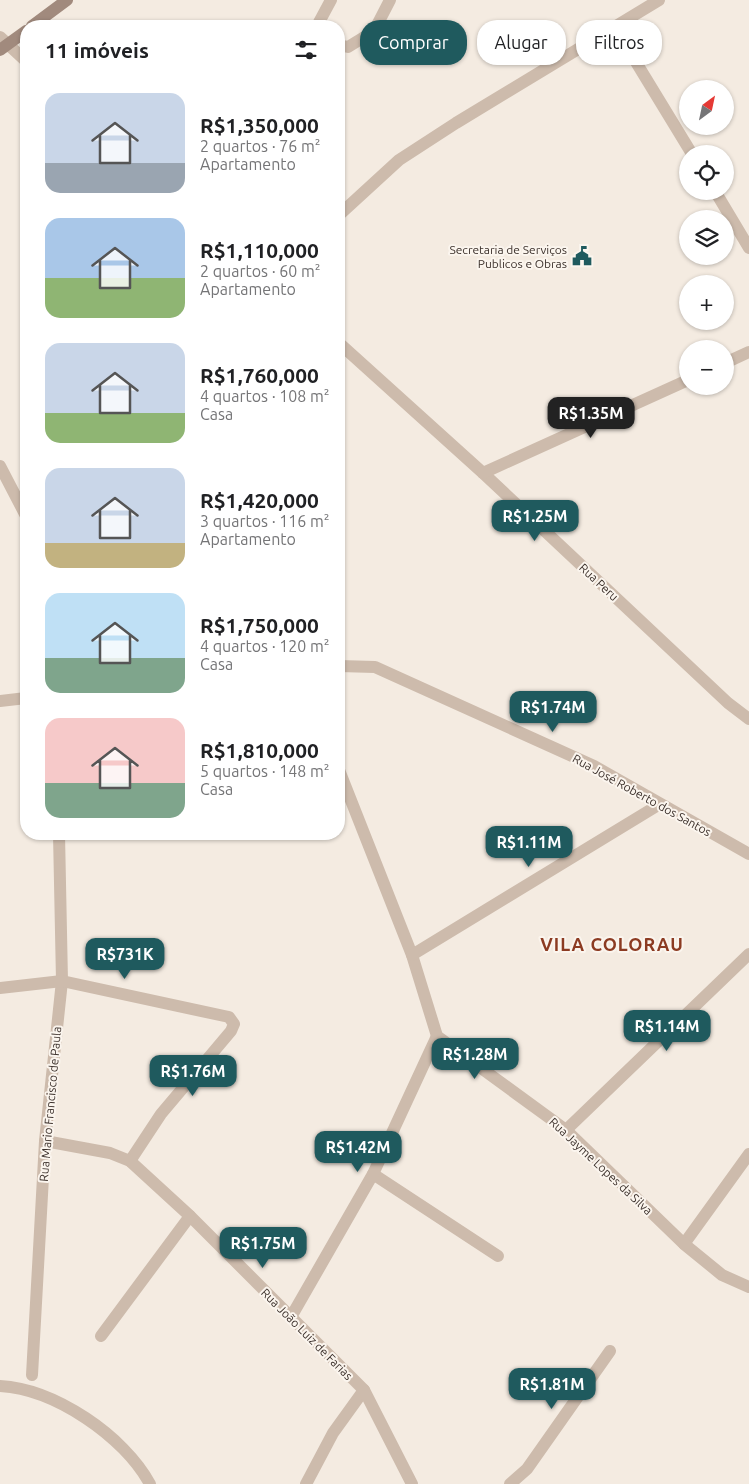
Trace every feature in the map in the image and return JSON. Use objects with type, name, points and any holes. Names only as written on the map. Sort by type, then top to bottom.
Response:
[{"type":"main road","points":[[40,20],[67,0]]},
{"type":"main road","points":[[3,44],[20,34]]},
{"type":"street","points":[[320,20],[331,0]]},
{"type":"street","points":[[345,46],[348,47],[374,32],[390,0]]},
{"type":"street","points":[[624,20],[659,0]]},
{"type":"street","points":[[3,44],[20,57]]},
{"type":"street","points":[[345,210],[399,160],[576,50]]},
{"type":"street","points":[[638,65],[687,145]]},
{"type":"street","points":[[720,200],[749,248]]},
{"type":"street","name":"Rua Peru","points":[[345,348],[483,473],[728,704],[749,719]]},
{"type":"street","points":[[734,359],[749,352]]},
{"type":"street","points":[[483,473],[679,384]]},
{"type":"street","points":[[0,466],[20,504]]},
{"type":"street","name":"Rua José Roberto dos Santos","points":[[345,666],[375,667],[594,766],[749,854]]},
{"type":"street","points":[[0,700],[20,698]]},
{"type":"street","points":[[291,1317],[374,1174],[437,1036],[412,955],[345,785]]},
{"type":"street","points":[[412,955],[660,804]]},
{"type":"street","name":"Rua Mario Francisco de Paula","points":[[32,1375],[45,1141],[62,981],[59,840]]},
{"type":"street","points":[[566,1130],[749,954]]},
{"type":"street","points":[[0,988],[62,981],[229,1017],[234,1024],[231,1031],[161,1114],[130,1161]]},
{"type":"street","name":"Rua Jayme Lopes da Silva","points":[[437,1036],[566,1130],[684,1244],[722,1275],[749,1286]]},
{"type":"street","name":"Rua João Luiz de Farias","points":[[45,1141],[110,1152],[130,1161],[190,1216],[364,1390],[412,1484]]},
{"type":"street","points":[[684,1244],[749,1154]]},
{"type":"street","points":[[374,1174],[498,1256]]},
{"type":"street","points":[[101,1336],[190,1216]]},
{"type":"street","points":[[510,1484],[527,1469],[610,1351]]},
{"type":"street","points":[[0,1386],[31,1391],[86,1416],[140,1466],[150,1484]]},
{"type":"street","points":[[306,1484],[333,1433],[364,1390]]},
{"type":"place","name":"Secretaria de Serviços Publicos e Obras","points":[[582,256]]},
{"type":"district","name":"VILA COLORAU","points":[[612,944]]}]
